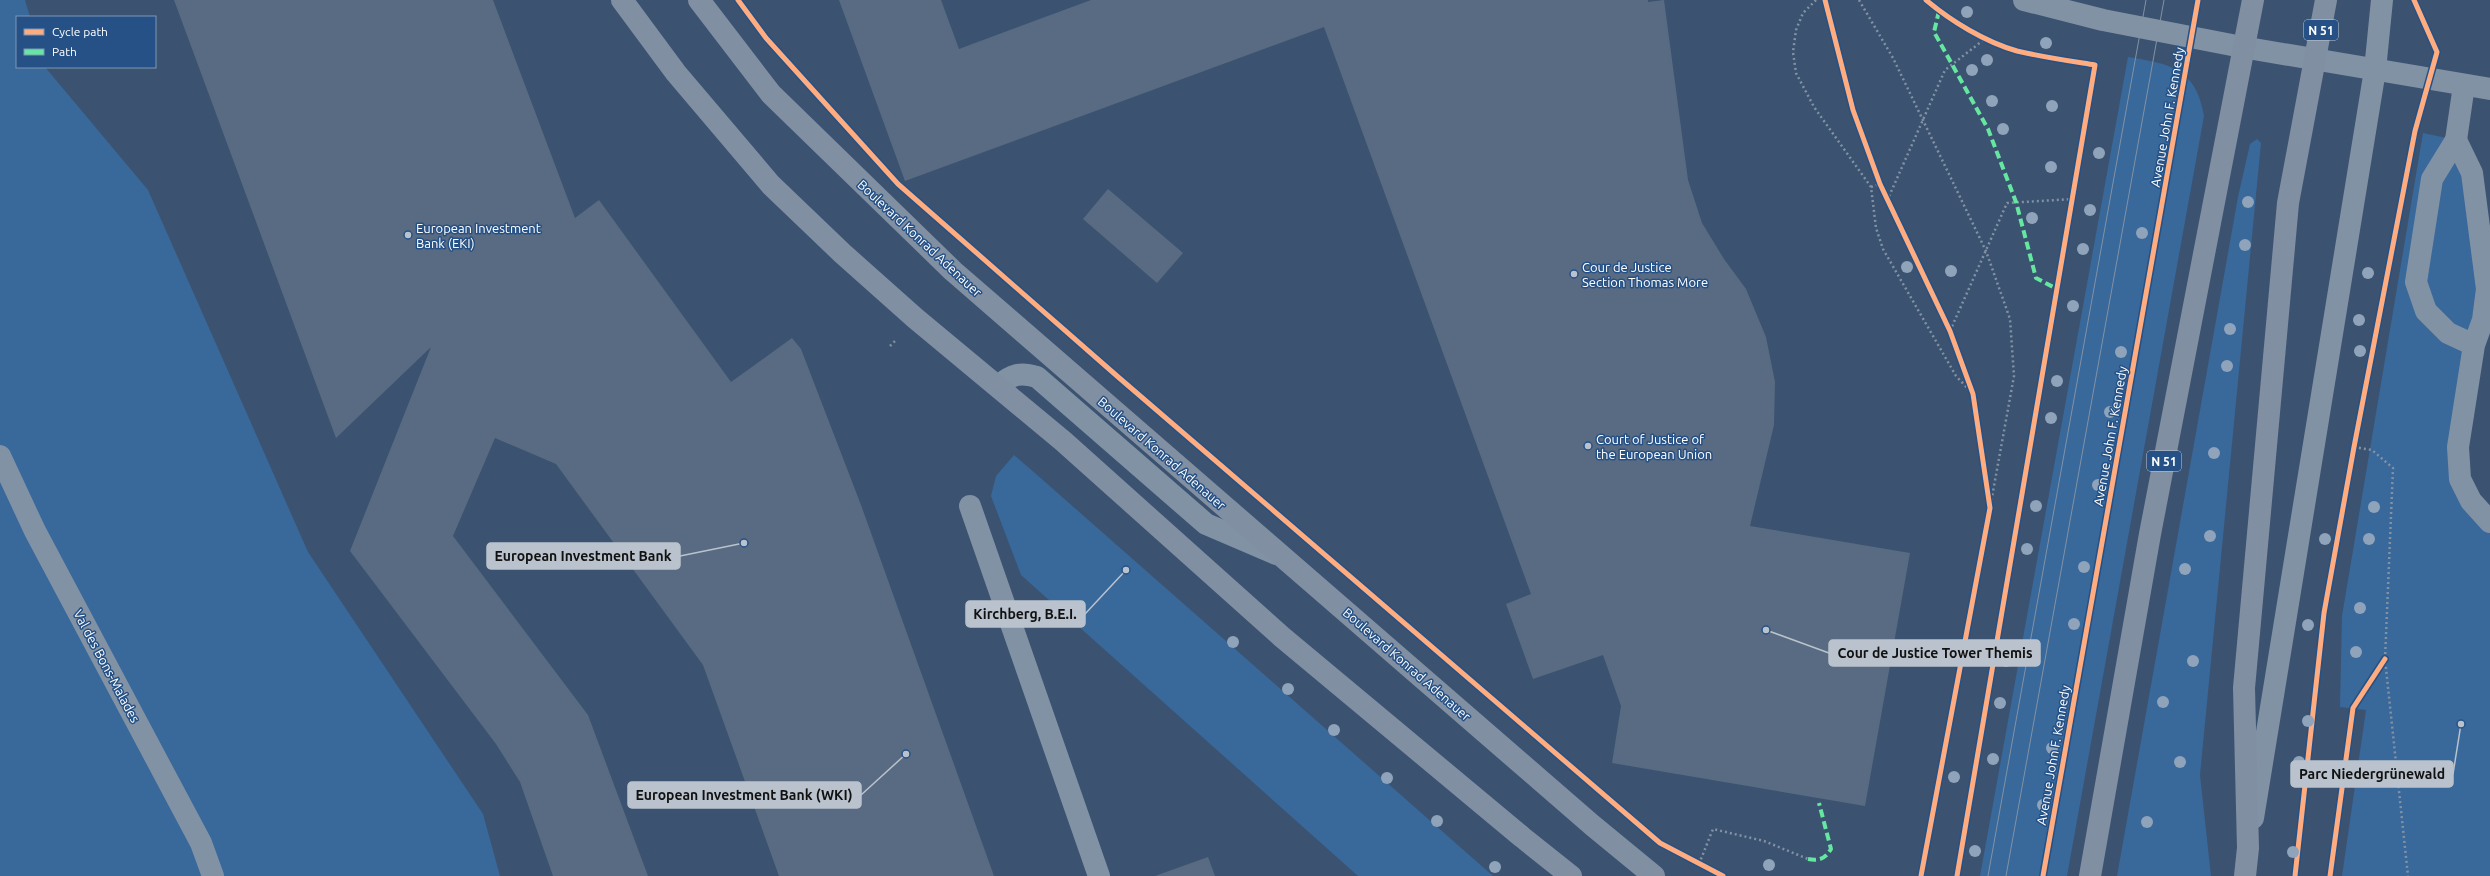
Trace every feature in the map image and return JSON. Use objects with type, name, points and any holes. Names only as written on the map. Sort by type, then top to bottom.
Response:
[{"type":"main road","points":[[622,0],[676,73],[771,185],[914,318],[998,386],[1282,637],[1522,838],[1571,876]]},
{"type":"main road","name":"Boulevard Konrad Adenauer","points":[[699,0],[772,94],[953,272],[1592,825],[1654,876]]},
{"type":"main road","name":"N 51","points":[[2090,876],[2150,534],[2242,47],[2253,0]]},
{"type":"main road","name":"N 51","points":[[2245,876],[2248,848],[2244,688],[2288,203],[2326,0]]},
{"type":"street","points":[[2024,0],[2103,20],[2242,47],[2490,89]]},
{"type":"street","points":[[2248,848],[2375,70],[2382,0]]},
{"type":"street","points":[[2464,85],[2456,140],[2432,179],[2416,282],[2426,311],[2448,333],[2474,345]]},
{"type":"street","points":[[2456,140],[2472,173],[2487,289],[2483,320],[2474,345],[2458,447],[2460,479],[2471,501],[2490,522]]},
{"type":"street","points":[[998,386],[1009,377],[1023,373],[1038,377],[1206,524],[1284,558]]},
{"type":"street","name":"Val des Bons-Malades","points":[[0,456],[35,531],[201,843],[213,876]]},
{"type":"street","points":[[970,506],[1099,876]]},
{"type":"path","points":[[1816,0],[1803,13],[1796,30],[1793,52],[1796,73],[1814,107],[1871,187],[1876,228],[1883,249],[1956,376],[1973,394]]},
{"type":"path","points":[[1859,0],[1893,58],[1986,251],[2010,319],[2014,376],[1990,508]]},
{"type":"path","points":[[1887,202],[1924,122],[1945,70],[1986,38]]},
{"type":"path","points":[[1871,187],[1880,184]]},
{"type":"path","points":[[1950,331],[2007,203],[2073,199]]},
{"type":"path","points":[[2354,447],[2372,450],[2392,468],[2385,659],[2408,876]]},
{"type":"path","points":[[1699,864],[1713,829],[1764,841],[1808,859]]},
{"type":"shaded area","points":[[0,0],[25,0],[30,16],[16,16],[16,68],[46,68],[148,190],[308,552],[483,814],[500,876],[0,876]]},
{"type":"shaded area","points":[[2128,57],[2156,62],[2179,71],[2188,78],[2195,88],[2204,116],[2067,876],[1980,876]]},
{"type":"shaded area","points":[[2423,133],[2456,140],[2487,289],[2458,447],[2490,522],[2490,876],[2342,876],[2366,710],[2340,707],[2342,616]]},
{"type":"shaded area","points":[[2257,139],[2261,143],[2200,775],[2211,876],[2117,876],[2238,197],[2250,144]]},
{"type":"shaded area","points":[[1014,455],[1493,876],[1358,876],[1021,575],[991,496],[996,476]]},
{"type":"building","points":[[174,0],[493,0],[575,218],[599,200],[731,382],[792,338],[801,349],[861,505],[994,876],[779,876],[703,665],[556,464],[495,438],[453,536],[588,715],[648,876],[553,876],[520,782],[496,744],[350,551],[431,347],[336,438]]},
{"type":"building","points":[[839,0],[941,0],[959,49],[1091,0],[1648,0],[1648,2],[1664,0],[1688,180],[1702,223],[1724,259],[1746,289],[1766,337],[1775,382],[1774,425],[1750,526],[1910,553],[1865,806],[1612,763],[1621,706],[1603,655],[1533,679],[1506,604],[1531,594],[1324,27],[905,181]]},
{"type":"building","points":[[1108,189],[1183,253],[1157,283],[1083,219]]},
{"type":"building","points":[[1208,857],[1215,876],[1155,876]]},
{"type":"tram line","points":[[1988,876],[2146,0]]},
{"type":"tram line","points":[[2006,876],[2164,0]]},
{"type":"marked path","points":[[1939,11],[1934,32],[1988,129],[2016,202],[2036,278],[2057,289]]},
{"type":"marked path","points":[[1808,859],[1815,860],[1824,857],[1831,849],[1819,803]]},
{"type":"cycle path","points":[[738,0],[766,38],[898,184],[1117,376],[1660,843],[1723,876]]},
{"type":"cycle path","points":[[1825,0],[1853,110],[1880,184],[1950,331],[1973,394],[1990,508],[1921,876]]},
{"type":"cycle path","points":[[1926,0],[1957,23],[2005,47],[2036,55],[2095,65],[1957,876]]},
{"type":"cycle path","name":"Avenue John F. Kennedy","points":[[2043,876],[2198,0]]},
{"type":"cycle path","points":[[2295,876],[2324,613],[2354,447],[2415,131],[2437,52],[2414,0]]},
{"type":"cycle path","points":[[2330,876],[2353,708],[2385,659]]},
{"type":"place","name":"European Investment Bank (EKI)","points":[[408,235]]},
{"type":"place","name":"Cour de Justice Section Thomas More","points":[[1574,274]]},
{"type":"place","name":"Court of Justice of the European Union","points":[[1588,446]]},
{"type":"place","name":"European Investment Bank","points":[[744,543]]},
{"type":"place","name":"Kirchberg, B.E.I.","points":[[1126,570]]},
{"type":"place","name":"Cour de Justice Tower Themis","points":[[1766,630]]},
{"type":"place","name":"Parc Niedergrünewald","points":[[2461,724]]},
{"type":"place","name":"European Investment Bank (WKI)","points":[[906,754]]}]
